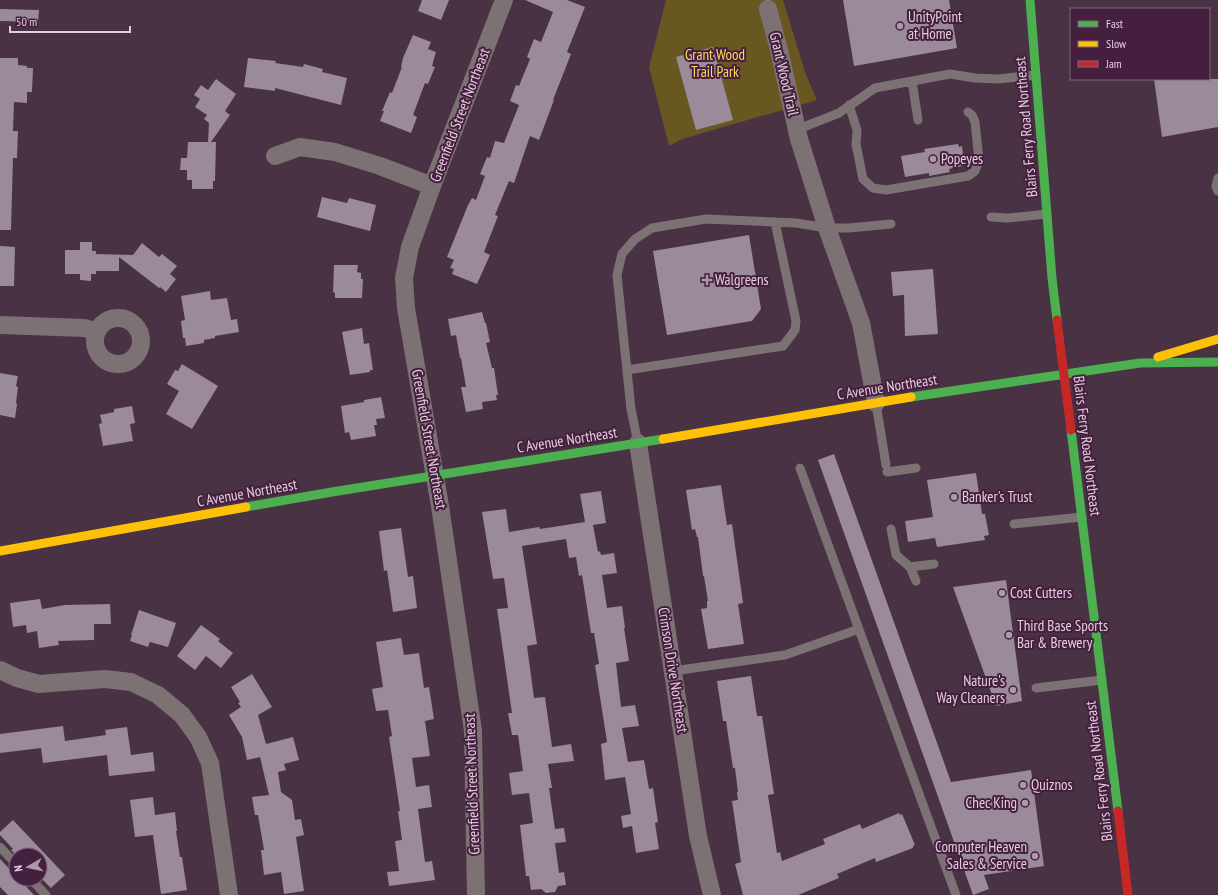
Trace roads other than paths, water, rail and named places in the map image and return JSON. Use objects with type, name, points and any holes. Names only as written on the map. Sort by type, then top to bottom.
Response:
[{"type":"main road","name":"Blairs Ferry Road Northeast","points":[[1030,0],[1052,278],[1128,895]]},
{"type":"main road","name":"C Avenue Northeast","points":[[1140,363],[1218,339]]},
{"type":"main road","name":"C Avenue Northeast","points":[[0,551],[435,475],[876,403],[1140,363],[1218,362]]},
{"type":"street","name":"Greenfield Street Northeast","points":[[476,895],[473,731],[435,475],[406,308],[404,278],[410,247],[504,0]]},
{"type":"street","name":"Grant Wood Trail","points":[[768,9],[779,50],[798,135],[827,228],[861,323],[876,403]]},
{"type":"street","points":[[275,156],[300,147],[335,152],[380,166],[432,186]]},
{"type":"street","points":[[0,325],[85,328],[97,332]]},
{"type":"street","name":"Crimson Drive Northeast","points":[[638,443],[698,836],[712,895]]},
{"type":"street","points":[[0,670],[17,678],[39,684],[105,679],[132,682],[158,695],[182,715],[198,737],[210,763],[229,895]]},
{"type":"lane","points":[[798,135],[839,113],[875,88],[950,74],[975,78],[998,79],[1036,76]]},
{"type":"lane","points":[[912,81],[918,120]]},
{"type":"lane","points":[[849,105],[861,129],[856,144],[863,179],[873,188],[886,190],[968,176],[975,171],[979,160],[975,122],[972,115],[968,112]]},
{"type":"lane","points":[[1218,178],[1216,186],[1218,191]]},
{"type":"lane","points":[[991,217],[1008,218],[1047,214]]},
{"type":"lane","points":[[638,443],[631,409],[617,275],[622,254],[635,239],[652,228],[706,219],[796,223],[827,228],[849,228],[891,224]]},
{"type":"lane","points":[[627,370],[783,346],[795,330],[796,321],[775,222]]},
{"type":"lane","points":[[876,403],[886,468],[916,468]]},
{"type":"lane","points":[[800,468],[956,895]]},
{"type":"lane","points":[[1014,524],[1082,517]]},
{"type":"lane","points":[[891,529],[896,555],[910,567],[916,581]]},
{"type":"lane","points":[[910,567],[934,564]]},
{"type":"lane","points":[[673,671],[785,655],[859,629]]},
{"type":"lane","points":[[1036,688],[1102,680]]},
{"type":"lane","points":[[0,847],[8,856]]},
{"type":"lane","points":[[38,887],[46,895]]},
{"type":"place","name":"UnityPoint at Home","points":[[900,26]]},
{"type":"place","name":"Popeyes","points":[[933,159]]},
{"type":"place","name":"Walgreens","points":[[707,280]]},
{"type":"place","name":"Banker's Trust","points":[[954,497]]},
{"type":"place","name":"Cost Cutters","points":[[1002,593]]},
{"type":"place","name":"Third Base Sports Bar & Brewery","points":[[1009,635]]},
{"type":"place","name":"Nature's Way Cleaners","points":[[1013,690]]},
{"type":"place","name":"Quiznos","points":[[1023,785]]},
{"type":"place","name":"Chec King","points":[[1025,803]]},
{"type":"place","name":"Computer Heaven Sales & Service","points":[[1035,856]]},
{"type":"park label","name":"Grant Wood Trail Park","points":[[715,64]]}]
